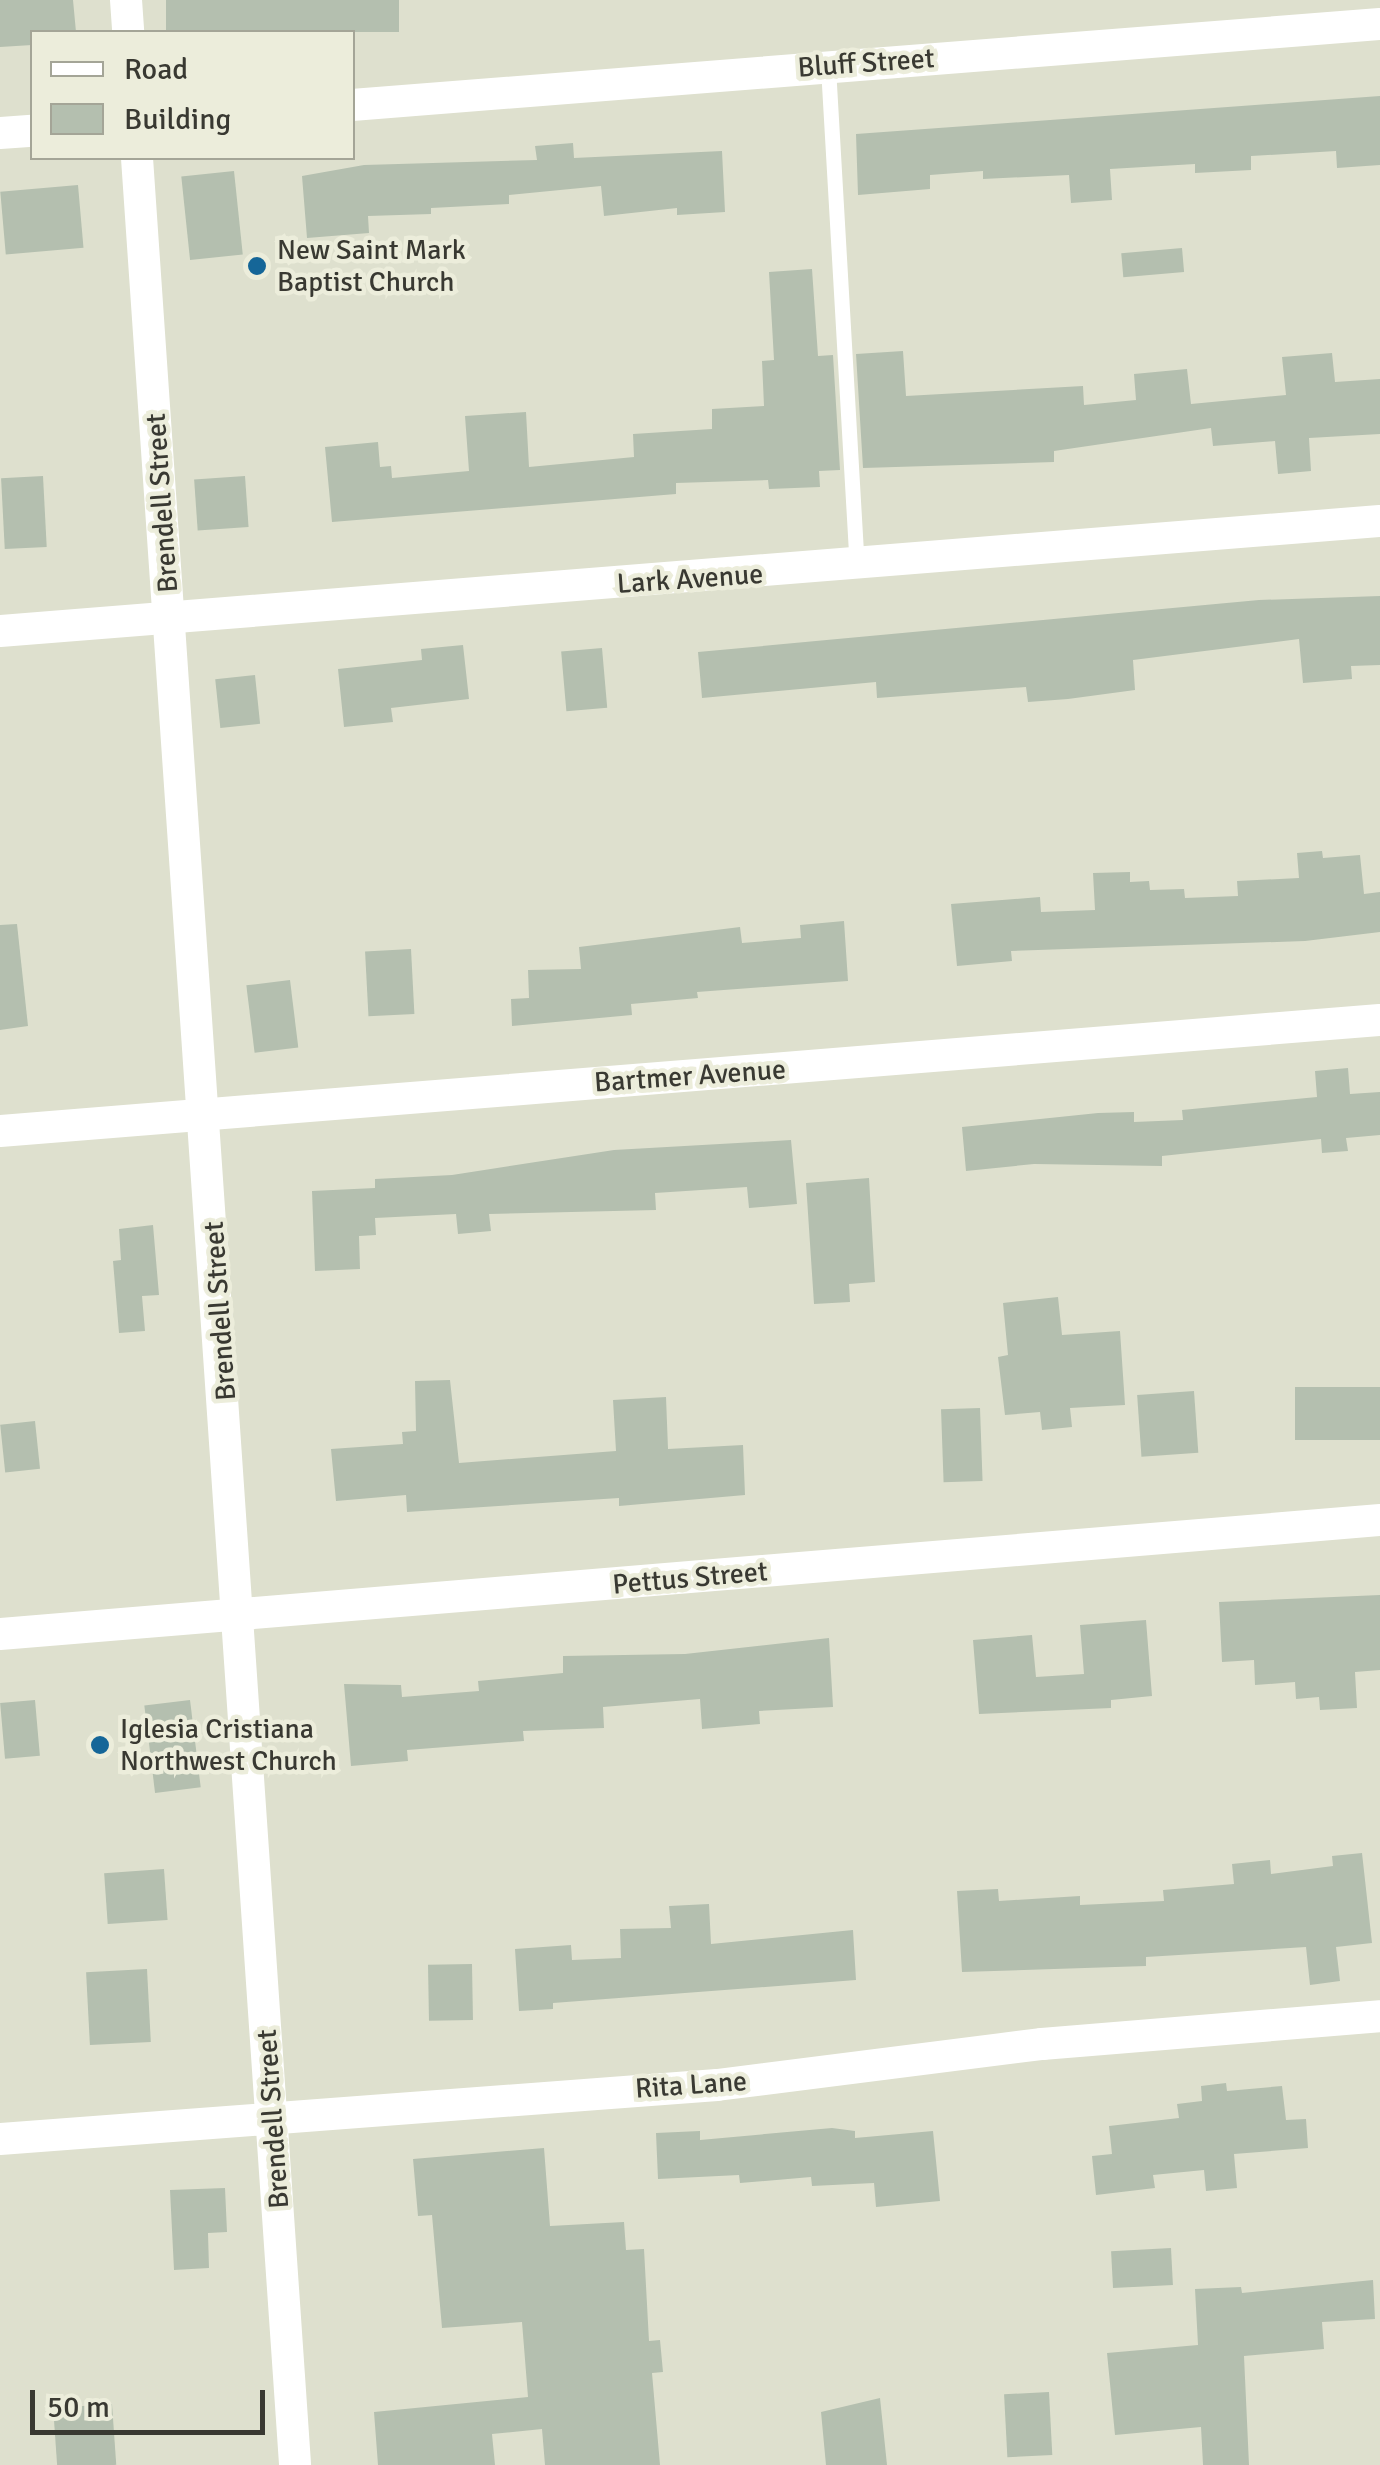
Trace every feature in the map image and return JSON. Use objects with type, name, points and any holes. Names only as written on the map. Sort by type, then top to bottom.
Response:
[{"type":"street","points":[[126,0],[128,30]]},
{"type":"street","name":"Bluff Street","points":[[355,106],[1380,24]]},
{"type":"street","points":[[0,134],[30,131]]},
{"type":"street","name":"Brendell Street","points":[[137,160],[241,1616],[295,2465]]},
{"type":"street","name":"Lark Avenue","points":[[0,631],[1380,522]]},
{"type":"street","name":"Bartmer Avenue","points":[[0,1131],[206,1111],[1380,1020]]},
{"type":"street","name":"Pettus Street","points":[[0,1634],[1380,1520]]},
{"type":"street","name":"Rita Lane","points":[[0,2140],[717,2085],[1042,2044],[1380,2016]]},
{"type":"lane","points":[[828,67],[857,566]]},
{"type":"building","points":[[0,0],[73,0],[76,30],[30,30],[30,45],[0,47]]},
{"type":"building","points":[[166,0],[399,0],[399,32],[166,30]]},
{"type":"building","points":[[1380,96],[1380,165],[1337,168],[1336,151],[1251,156],[1251,170],[1195,173],[1195,164],[1110,169],[1112,200],[1071,203],[1069,175],[983,179],[983,171],[930,175],[930,189],[858,195],[856,134]]},
{"type":"building","points":[[573,143],[574,158],[722,151],[725,212],[677,215],[677,208],[604,216],[601,186],[509,195],[509,204],[431,208],[431,214],[368,216],[369,233],[307,238],[302,176],[364,165],[537,160],[535,146]]},
{"type":"building","points":[[234,171],[243,255],[190,260],[181,177]]},
{"type":"building","points":[[78,185],[83,248],[6,255],[0,192]]},
{"type":"building","points":[[1182,248],[1184,272],[1123,277],[1121,253]]},
{"type":"building","points":[[812,269],[818,356],[833,355],[840,470],[819,471],[820,487],[769,489],[768,480],[676,483],[676,494],[332,522],[325,447],[378,442],[380,467],[391,466],[392,478],[469,471],[465,416],[526,412],[529,467],[634,457],[633,434],[712,429],[712,409],[764,406],[762,361],[774,360],[769,272]]},
{"type":"building","points":[[903,351],[906,396],[1083,386],[1084,405],[1136,400],[1134,374],[1187,369],[1191,404],[1286,395],[1282,357],[1332,353],[1335,382],[1380,379],[1380,434],[1309,438],[1311,471],[1278,474],[1275,441],[1213,446],[1211,428],[1054,451],[1054,462],[863,468],[856,354]]},
{"type":"building","points":[[43,476],[47,547],[5,549],[1,478]]},
{"type":"building","points":[[245,476],[249,527],[198,530],[194,480]]},
{"type":"building","points":[[1380,596],[1380,665],[1351,666],[1352,679],[1303,683],[1299,639],[1133,660],[1135,690],[1068,699],[1028,702],[1026,687],[877,698],[876,682],[702,698],[698,652],[1259,600]]},
{"type":"building","points":[[463,645],[469,699],[391,708],[393,722],[344,727],[338,669],[422,660],[421,649]]},
{"type":"building","points":[[602,648],[607,708],[566,711],[561,652]]},
{"type":"building","points":[[255,675],[260,724],[220,728],[215,679]]},
{"type":"building","points":[[1322,851],[1323,858],[1360,855],[1364,894],[1380,892],[1380,932],[1305,941],[1011,951],[1012,961],[957,966],[951,904],[1040,897],[1041,912],[1095,910],[1093,873],[1130,872],[1130,882],[1149,881],[1150,890],[1184,889],[1185,898],[1238,896],[1237,881],[1299,878],[1297,853]]},
{"type":"building","points":[[844,921],[848,981],[697,992],[698,998],[631,1004],[632,1015],[512,1026],[511,999],[529,998],[528,970],[581,969],[579,947],[740,927],[742,943],[801,938],[800,925]]},
{"type":"building","points":[[17,924],[28,1026],[0,1030],[0,925]]},
{"type":"building","points":[[411,949],[414,1014],[368,1016],[365,951]]},
{"type":"building","points":[[290,980],[298,1047],[255,1053],[246,985]]},
{"type":"building","points":[[1348,1068],[1350,1094],[1380,1092],[1380,1135],[1346,1138],[1348,1151],[1322,1153],[1321,1139],[1162,1156],[1162,1166],[1034,1164],[966,1171],[962,1127],[1098,1113],[1134,1112],[1134,1122],[1183,1120],[1182,1110],[1317,1097],[1315,1071]]},
{"type":"building","points":[[791,1140],[797,1204],[749,1208],[747,1187],[655,1193],[656,1210],[489,1214],[491,1231],[458,1234],[456,1214],[375,1218],[376,1235],[359,1236],[360,1269],[315,1271],[312,1191],[375,1188],[375,1179],[452,1175],[614,1150]]},
{"type":"building","points":[[869,1178],[875,1282],[849,1284],[850,1302],[814,1304],[806,1183]]},
{"type":"building","points":[[153,1225],[159,1295],[142,1296],[145,1331],[119,1333],[113,1261],[121,1260],[119,1229]]},
{"type":"building","points":[[1058,1297],[1062,1335],[1120,1331],[1125,1405],[1070,1408],[1072,1427],[1042,1430],[1040,1412],[1005,1415],[998,1357],[1008,1355],[1003,1303]]},
{"type":"building","points":[[450,1380],[459,1463],[616,1451],[613,1400],[666,1397],[668,1449],[743,1445],[745,1495],[619,1506],[619,1498],[407,1512],[406,1495],[336,1501],[331,1449],[403,1444],[402,1432],[416,1431],[415,1381]]},
{"type":"building","points":[[1295,1387],[1380,1387],[1380,1440],[1295,1440]]},
{"type":"building","points":[[1194,1391],[1198,1453],[1141,1457],[1137,1395]]},
{"type":"building","points":[[980,1408],[983,1481],[944,1482],[941,1409]]},
{"type":"building","points":[[35,1421],[40,1469],[5,1472],[0,1425]]},
{"type":"building","points":[[1380,1595],[1380,1670],[1355,1672],[1357,1708],[1320,1710],[1319,1697],[1296,1699],[1295,1682],[1255,1685],[1254,1660],[1222,1662],[1219,1602]]},
{"type":"building","points":[[1146,1620],[1152,1696],[1111,1700],[1111,1708],[979,1714],[973,1640],[1032,1635],[1036,1677],[1084,1674],[1080,1625]]},
{"type":"building","points":[[829,1638],[833,1707],[759,1711],[760,1724],[702,1729],[700,1699],[603,1707],[604,1728],[523,1731],[524,1741],[407,1750],[408,1761],[351,1766],[344,1684],[401,1685],[402,1697],[479,1691],[478,1681],[563,1673],[563,1656],[685,1654]]},
{"type":"building","points":[[35,1700],[40,1756],[5,1759],[0,1703]]},
{"type":"building","points":[[190,1700],[201,1787],[155,1793],[144,1706]]},
{"type":"building","points":[[1362,1853],[1372,1943],[1336,1947],[1340,1981],[1310,1985],[1306,1947],[1146,1957],[1146,1966],[962,1972],[957,1891],[998,1889],[999,1901],[1080,1896],[1080,1905],[1164,1901],[1163,1890],[1234,1884],[1232,1864],[1270,1860],[1271,1874],[1333,1866],[1332,1856]]},
{"type":"building","points":[[164,1869],[168,1920],[108,1924],[104,1873]]},
{"type":"building","points":[[709,1904],[711,1944],[853,1930],[856,1980],[553,2003],[553,2009],[519,2011],[515,1949],[571,1945],[572,1960],[621,1958],[620,1929],[671,1928],[669,1906]]},
{"type":"building","points":[[472,1964],[473,2020],[429,2021],[428,1965]]},
{"type":"building","points":[[147,1969],[151,2042],[90,2045],[86,1972]]},
{"type":"building","points":[[1226,2083],[1227,2091],[1282,2086],[1286,2120],[1306,2119],[1308,2148],[1234,2154],[1237,2188],[1206,2191],[1204,2170],[1153,2175],[1155,2188],[1096,2195],[1092,2156],[1112,2154],[1109,2126],[1179,2118],[1177,2104],[1202,2101],[1201,2086]]},
{"type":"building","points":[[832,2128],[855,2131],[855,2138],[933,2131],[940,2201],[876,2207],[874,2183],[812,2186],[811,2177],[740,2183],[739,2175],[658,2179],[656,2133],[700,2131],[700,2140]]},
{"type":"building","points":[[544,2148],[550,2226],[624,2222],[626,2250],[644,2249],[649,2341],[660,2340],[663,2372],[652,2373],[660,2465],[545,2465],[542,2429],[492,2434],[495,2465],[378,2465],[374,2412],[528,2397],[522,2322],[442,2328],[432,2215],[418,2216],[413,2159]]},
{"type":"building","points":[[225,2188],[227,2232],[208,2233],[209,2268],[174,2270],[170,2190]]},
{"type":"building","points":[[1171,2248],[1173,2285],[1113,2288],[1111,2251]]},
{"type":"building","points":[[1373,2280],[1375,2319],[1322,2322],[1324,2349],[1244,2356],[1249,2465],[1203,2465],[1201,2427],[1115,2435],[1107,2353],[1198,2345],[1195,2289],[1241,2287],[1242,2293]]},
{"type":"building","points":[[1049,2392],[1052,2455],[1007,2457],[1004,2394]]},
{"type":"building","points":[[880,2398],[887,2465],[826,2465],[821,2412]]},
{"type":"building","points":[[112,2404],[116,2465],[57,2465],[53,2408]]},
{"type":"place","name":"New Saint Mark Baptist Church","points":[[257,266]]},
{"type":"place","name":"Iglesia Cristiana Northwest Church","points":[[100,1745]]}]
